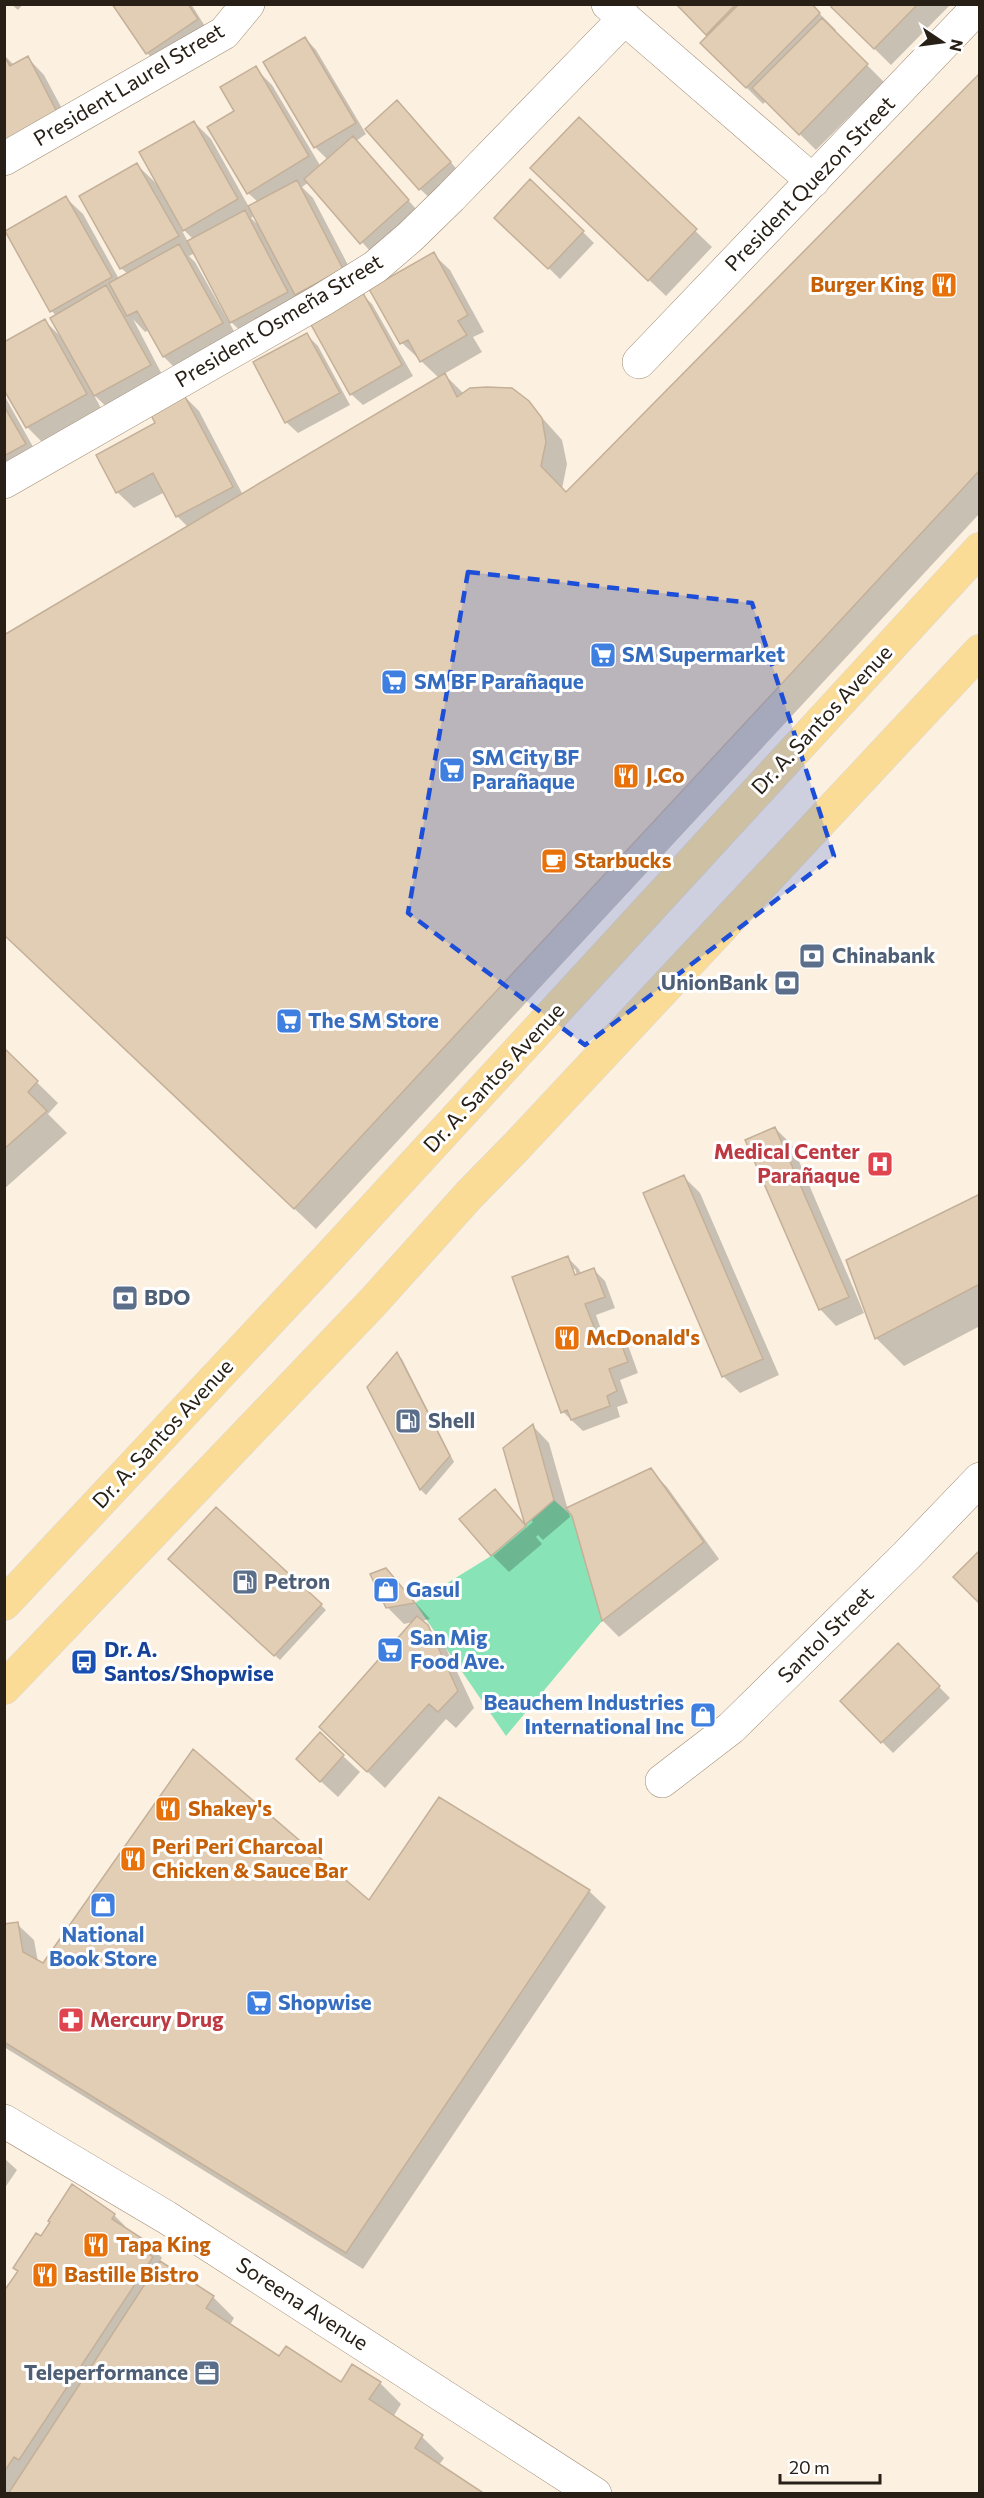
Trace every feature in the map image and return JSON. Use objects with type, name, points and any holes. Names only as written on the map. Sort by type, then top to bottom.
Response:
[{"type":"main road","name":"Dr. A. Santos Avenue","points":[[4,1604],[330,1256],[980,549]]},
{"type":"main road","points":[[4,1688],[374,1301],[469,1195],[518,1146],[980,651]]},
{"type":"street","name":"President Laurel Street","points":[[4,159],[224,33],[248,4]]},
{"type":"street","name":"President Quezon Street","points":[[639,362],[980,5]]},
{"type":"street","points":[[616,11],[813,181]]},
{"type":"street","name":"President Osmeña Street","points":[[4,482],[322,300],[375,267],[451,197],[616,11]]},
{"type":"street","name":"Santol Street","points":[[662,1781],[731,1728],[907,1555],[980,1479]]},
{"type":"street","name":"Soreena Avenue","points":[[4,2121],[176,2223],[595,2493]]},
{"type":"highlighted area","points":[[468,572],[752,603],[834,856],[585,1045],[408,913]]},
{"type":"green space","points":[[554,1500],[572,1516],[602,1621],[506,1736],[415,1603],[491,1556]]},
{"type":"building","points":[[112,4],[188,4],[198,19],[146,54]]},
{"type":"building","points":[[676,4],[736,4],[706,35]]},
{"type":"building","points":[[739,4],[812,4],[820,13],[746,88],[700,43]]},
{"type":"building","points":[[833,4],[918,4],[874,49],[831,7]]},
{"type":"building","points":[[822,18],[868,64],[799,135],[752,88]]},
{"type":"building","points":[[305,37],[356,123],[314,148],[263,62]]},
{"type":"building","points":[[4,56],[10,66],[28,56],[58,114],[4,143]]},
{"type":"building","points":[[256,66],[309,156],[247,194],[207,127],[234,111],[220,87]]},
{"type":"building","name":"SM BF Parañaque","points":[[980,73],[980,470],[294,1209],[4,935],[4,635],[445,373],[457,397],[470,388],[512,388],[529,401],[542,418],[546,442],[541,466],[566,492]]},
{"type":"building","points":[[397,100],[451,162],[419,190],[365,129]]},
{"type":"building","points":[[579,117],[697,229],[648,281],[530,168]]},
{"type":"building","points":[[194,121],[238,199],[183,231],[139,152]]},
{"type":"building","points":[[353,136],[409,200],[360,244],[304,179]]},
{"type":"building","points":[[137,163],[179,236],[120,269],[79,196]]},
{"type":"building","points":[[530,179],[584,231],[548,269],[494,218]]},
{"type":"building","points":[[297,180],[343,269],[295,295],[248,206]]},
{"type":"building","points":[[66,196],[112,277],[50,312],[5,231]]},
{"type":"building","points":[[245,210],[288,292],[230,323],[187,241]]},
{"type":"building","points":[[179,244],[223,323],[163,357],[137,311],[127,316],[109,283]]},
{"type":"building","points":[[434,252],[468,315],[458,321],[467,335],[420,362],[408,340],[400,344],[369,289]]},
{"type":"building","points":[[106,285],[151,365],[94,396],[50,318]]},
{"type":"building","points":[[362,291],[402,365],[350,395],[309,321]]},
{"type":"building","points":[[45,319],[87,394],[26,428],[4,390],[4,342]]},
{"type":"building","points":[[307,333],[340,393],[285,423],[253,362]]},
{"type":"building","points":[[183,393],[233,487],[176,517],[153,473],[116,493],[96,455],[155,423],[149,411]]},
{"type":"building","points":[[4,406],[26,444],[4,456]]},
{"type":"building","points":[[4,1048],[38,1081],[28,1092],[47,1111],[4,1149]]},
{"type":"building","points":[[775,1127],[849,1297],[819,1310],[745,1140]]},
{"type":"building","points":[[684,1175],[763,1359],[722,1377],[643,1193]]},
{"type":"building","points":[[980,1194],[980,1284],[875,1339],[846,1260]]},
{"type":"building","points":[[568,1256],[575,1275],[594,1268],[605,1297],[585,1304],[600,1342],[618,1335],[628,1362],[609,1369],[617,1391],[607,1396],[610,1406],[571,1420],[567,1410],[561,1413],[512,1277]]},
{"type":"building","name":"Shell","points":[[397,1352],[450,1456],[420,1490],[367,1387]]},
{"type":"building","points":[[533,1424],[554,1500],[525,1525],[503,1448]]},
{"type":"building","points":[[651,1468],[704,1542],[602,1621],[572,1516],[566,1508]]},
{"type":"building","points":[[495,1489],[526,1526],[491,1556],[459,1519]]},
{"type":"building","name":"Petron","points":[[216,1507],[322,1604],[274,1656],[168,1559]]},
{"type":"building","points":[[980,1550],[980,1604],[953,1577]]},
{"type":"building","points":[[386,1568],[415,1603],[386,1608],[370,1574]]},
{"type":"building","points":[[417,1616],[428,1625],[458,1691],[438,1712],[429,1704],[367,1772],[319,1727]]},
{"type":"building","points":[[898,1643],[940,1686],[881,1743],[840,1701]]},
{"type":"building","points":[[320,1732],[344,1755],[320,1782],[296,1759]]},
{"type":"building","name":"Shopwise","points":[[193,1749],[369,1900],[439,1797],[590,1890],[346,2253],[4,2042],[4,1924],[18,1922],[23,1952],[43,1963]]},
{"type":"building","points":[[72,2184],[115,2214],[112,2219],[152,2245],[147,2253],[153,2257],[19,2460],[14,2457],[4,2472],[4,2291],[18,2271],[13,2268],[36,2233],[41,2236]]},
{"type":"building","name":"Teleperformance","points":[[160,2261],[214,2296],[206,2308],[279,2356],[286,2346],[341,2382],[352,2364],[381,2382],[369,2399],[423,2435],[415,2448],[485,2494],[8,2494]]},
{"type":"place","name":"Burger King","points":[[944,285]]},
{"type":"place","name":"SM Supermarket","points":[[603,655]]},
{"type":"place","name":"SM BF Parañaque","points":[[394,682]]},
{"type":"place","name":"SM City BF Parañaque","points":[[452,770]]},
{"type":"place","name":"J.Co","points":[[626,776]]},
{"type":"place","name":"Starbucks","points":[[554,861]]},
{"type":"place","name":"Chinabank","points":[[812,956]]},
{"type":"place","name":"UnionBank","points":[[787,983]]},
{"type":"place","name":"The SM Store","points":[[289,1021]]},
{"type":"place","name":"Medical Center Parañaque","points":[[880,1164]]},
{"type":"place","name":"BDO","points":[[125,1298]]},
{"type":"place","name":"McDonald's","points":[[567,1338]]},
{"type":"place","name":"Shell","points":[[408,1421]]},
{"type":"place","name":"Petron","points":[[245,1582]]},
{"type":"place","name":"Gasul","points":[[386,1590]]},
{"type":"place","name":"San Mig Food Ave.","points":[[390,1650]]},
{"type":"place","name":"Dr. A. Santos/Shopwise","points":[[84,1662]]},
{"type":"place","name":"Beauchem Industries International Inc","points":[[703,1715]]},
{"type":"place","name":"Shakey's","points":[[168,1809]]},
{"type":"place","name":"Peri Peri Charcoal Chicken & Sauce Bar","points":[[133,1859]]},
{"type":"place","name":"National Book Store","points":[[103,1905]]},
{"type":"place","name":"Shopwise","points":[[259,2003]]},
{"type":"place","name":"Mercury Drug","points":[[71,2020]]},
{"type":"place","name":"Tapa King","points":[[96,2245]]},
{"type":"place","name":"Bastille Bistro","points":[[45,2275]]},
{"type":"place","name":"Teleperformance","points":[[207,2373]]}]
